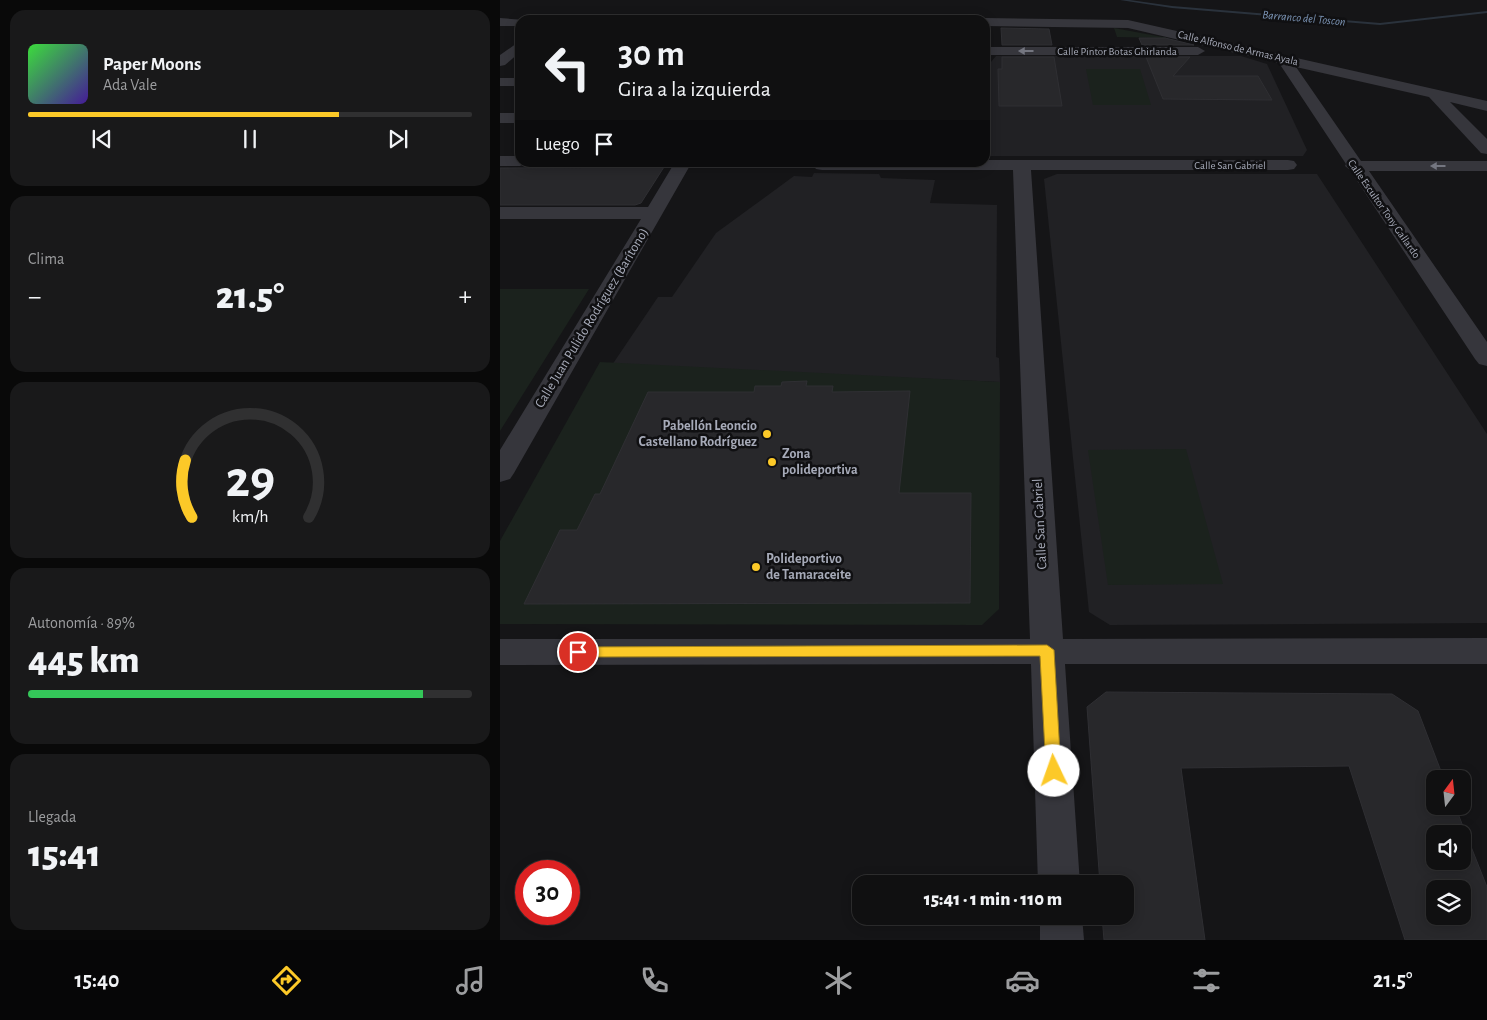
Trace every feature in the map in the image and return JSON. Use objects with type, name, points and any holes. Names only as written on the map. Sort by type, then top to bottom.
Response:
[{"type":"street","points":[[500,22],[515,22]]},
{"type":"street","name":"Calle Alfonso de Armas Ayala","points":[[990,22],[1128,24],[1487,106]]},
{"type":"street","points":[[500,62],[513,49]]},
{"type":"street","name":"Calle Pintor Botas Ghirlanda","points":[[990,51],[1250,51]]},
{"type":"street","name":"Calle Escultor Tony Gallardo","points":[[1283,58],[1354,166],[1478,330],[1487,359]]},
{"type":"street","points":[[500,82],[515,82]]},
{"type":"street","points":[[1433,93],[1487,149]]},
{"type":"street","points":[[500,118],[515,118]]},
{"type":"street","points":[[500,160],[515,160]]},
{"type":"street","points":[[990,165],[1013,165]]},
{"type":"street","name":"Calle San Gabriel","points":[[1059,875],[1047,650],[1013,165],[1288,166]]},
{"type":"street","points":[[1354,166],[1487,166]]},
{"type":"street","name":"Calle Juan Pulido Rodríguez (Barítono)","points":[[504,459],[681,167]]},
{"type":"street","points":[[500,214],[654,213]]},
{"type":"street","points":[[500,652],[1487,651]]},
{"type":"street","points":[[1061,925],[1062,940]]},
{"type":"shaded area","points":[[1114,28],[1168,38],[1117,37]]},
{"type":"shaded area","points":[[996,56],[1241,56],[1267,64],[1307,150],[1303,156],[990,156],[990,63]]},
{"type":"shaded area","points":[[1086,69],[1140,69],[1151,105],[1093,105]]},
{"type":"shaded area","points":[[814,173],[879,174],[881,178],[935,180],[930,203],[997,205],[996,357],[999,358],[1000,382],[612,365],[658,297],[672,297],[716,233],[794,176],[812,177]]},
{"type":"shaded area","points":[[1057,174],[1317,174],[1487,434],[1487,623],[1110,625],[1089,612],[1044,179]]},
{"type":"shaded area","points":[[500,289],[589,289],[500,431]]},
{"type":"shaded area","name":"Zona polideportiva","points":[[600,362],[1000,382],[999,609],[982,625],[500,624],[500,541]]},
{"type":"shaded area","points":[[1186,449],[1223,584],[1108,585],[1088,450]]},
{"type":"building","points":[[1001,28],[1049,29],[1052,45],[1002,45]]},
{"type":"building","points":[[1139,38],[1165,38],[1194,45],[1142,45]]},
{"type":"building","points":[[1002,57],[1054,57],[1062,106],[999,106],[998,69],[1002,69]]},
{"type":"building","points":[[1146,57],[1190,57],[1173,76],[1258,76],[1272,100],[1163,99]]},
{"type":"building","points":[[664,167],[641,203],[635,205],[500,205],[500,168]]},
{"type":"building","name":"Zona polideportiva","points":[[807,381],[806,386],[833,386],[832,392],[910,391],[899,493],[971,493],[970,603],[524,604],[560,530],[577,530],[595,494],[600,494],[648,392],[754,392],[755,386],[781,386],[782,382]]},
{"type":"building","points":[[1106,692],[1392,694],[1418,711],[1441,770],[1426,770],[1426,815],[1459,815],[1463,825],[1426,825],[1426,870],[1471,870],[1471,846],[1487,887],[1487,940],[1405,940],[1349,766],[1181,768],[1205,940],[1104,940],[1103,925],[1134,925],[1134,875],[1099,875],[1087,707]]},
{"type":"waterway","name":"Barranco del Toscon","points":[[1122,0],[1172,7],[1380,24],[1487,12]]},
{"type":"place","name":"Pabellón Leoncio Castellano Rodríguez","points":[[767,434]]},
{"type":"place","name":"Zona polideportiva","points":[[772,462]]},
{"type":"place","name":"Polideportivo de Tamaraceite","points":[[756,567]]},
{"type":"route","points":[[578,652],[1047,650],[1054,771]]}]
